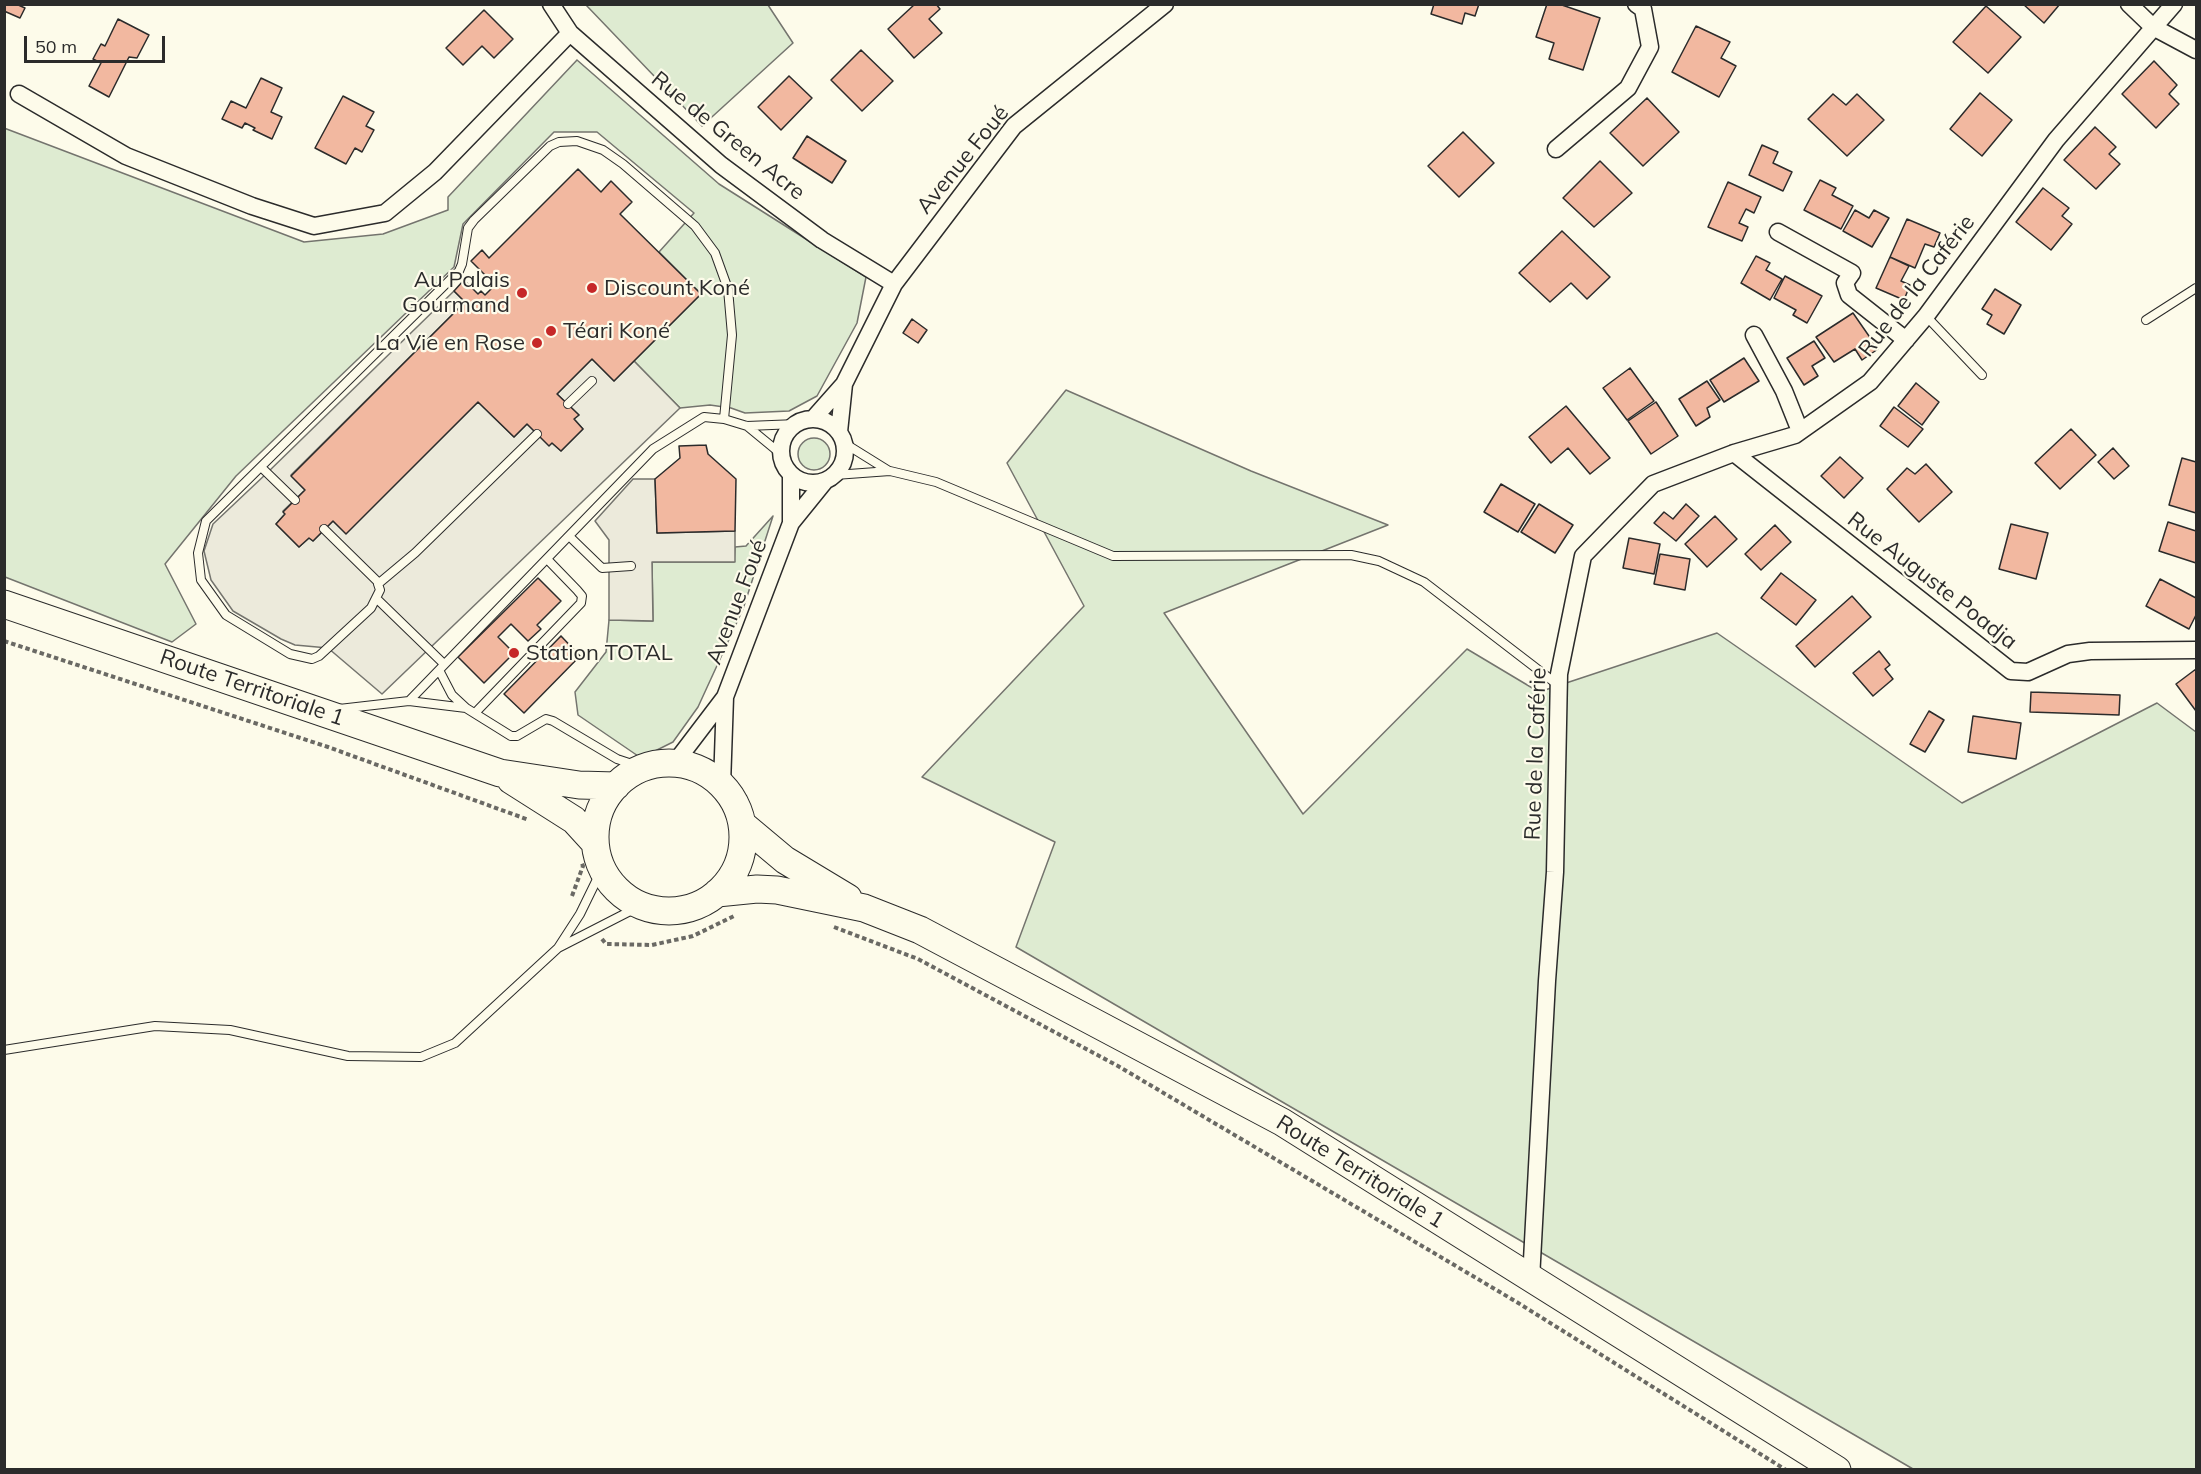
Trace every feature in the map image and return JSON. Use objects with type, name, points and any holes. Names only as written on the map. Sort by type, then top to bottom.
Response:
[{"type":"main road","name":"Route Territoriale 1","points":[[4,604],[500,773],[573,785],[616,786]]},
{"type":"main road","points":[[674,764],[691,767],[708,774],[722,785],[735,803],[742,824],[743,843],[739,862],[730,879],[717,894],[700,904],[681,910],[660,911],[640,906],[625,897],[592,857],[600,813],[616,786],[629,775],[644,768],[674,764]]},
{"type":"main road","name":"Route Territoriale 1","points":[[500,773],[574,820],[592,857]]},
{"type":"main road","name":"Route Territoriale 1","points":[[742,824],[785,860],[864,908]]},
{"type":"main road","name":"Route Territoriale 1","points":[[717,894],[757,889],[777,890],[864,908],[920,930],[1282,1122],[1837,1470]]},
{"type":"street","name":"Rue de Green Acre","points":[[551,4],[570,33],[721,165],[822,240],[894,284]]},
{"type":"street","name":"Avenue Foué","points":[[813,419],[844,384],[894,284],[1014,126],[1165,4]]},
{"type":"street","points":[[1556,148],[1628,88],[1650,47],[1643,9],[1636,4]]},
{"type":"street","points":[[2129,4],[2153,27],[2196,50]]},
{"type":"street","name":"Rue de la Caférie","points":[[1531,1279],[1555,872],[1558,685],[1583,556],[1653,484],[1734,453],[1795,435],[1870,382],[1926,316],[2056,140],[2174,4]]},
{"type":"street","points":[[19,94],[126,156],[252,207],[314,226],[385,213],[435,172],[570,33]]},
{"type":"street","points":[[1778,232],[1852,273],[1845,283],[1849,295],[1906,340]]},
{"type":"street","points":[[1754,335],[1784,391],[1800,431]]},
{"type":"street","name":"Avenue Foué","points":[[842,437],[844,384]]},
{"type":"street","points":[[813,419],[823,421],[842,437],[844,460],[830,478],[807,483],[791,475],[781,454],[784,437],[797,424],[813,419]]},
{"type":"street","name":"Rue Auguste Poadja","points":[[1734,453],[2011,671],[2028,672],[2068,654],[2090,651],[2196,650]]},
{"type":"street","name":"Avenue Foué","points":[[791,475],[791,523]]},
{"type":"street","name":"Avenue Foué","points":[[674,764],[724,697],[791,523],[830,478]]},
{"type":"street","name":"Avenue Foué","points":[[722,785],[724,697]]},
{"type":"lane","points":[[324,529],[379,583],[380,590],[376,599],[354,624],[312,660],[290,654],[226,615],[201,580],[198,553],[206,521],[459,271],[468,228],[474,220],[550,146],[559,142],[577,141],[603,150],[623,164],[695,226],[715,253],[728,289],[732,335],[724,418]]},
{"type":"lane","points":[[2146,320],[2196,288]]},
{"type":"lane","points":[[1926,316],[1982,375]]},
{"type":"lane","points":[[568,404],[592,381]]},
{"type":"lane","points":[[409,701],[653,449],[704,417],[724,418],[747,426],[781,454]]},
{"type":"lane","points":[[747,426],[797,424]]},
{"type":"lane","points":[[379,583],[415,553],[537,434]]},
{"type":"lane","points":[[842,437],[890,471]]},
{"type":"lane","points":[[261,467],[295,500]]},
{"type":"lane","points":[[830,478],[890,471],[936,482],[1113,556],[1351,555],[1379,561],[1424,582],[1558,685]]},
{"type":"lane","points":[[569,536],[602,568],[631,566]]},
{"type":"lane","points":[[475,713],[581,603],[582,597],[578,590],[547,559]]},
{"type":"lane","points":[[376,599],[441,667],[452,695],[466,708],[511,736],[517,736],[546,719],[553,721],[617,759],[644,768]]},
{"type":"lane","points":[[319,711],[409,701],[466,708]]},
{"type":"lane","points":[[4,1050],[155,1026],[230,1030],[348,1056],[421,1057],[455,1043],[558,948],[580,914],[592,857]]},
{"type":"lane","points":[[558,948],[640,906]]},
{"type":"path","points":[[4,641],[328,747],[538,823]]},
{"type":"path","points":[[580,914],[570,904],[583,866],[592,857]]},
{"type":"path","points":[[595,930],[606,944],[652,945],[693,936],[740,913]]},
{"type":"path","points":[[824,923],[918,959],[1118,1066],[1515,1301],[1786,1470]]},
{"type":"green space","points":[[586,5],[768,5],[793,43],[702,126]]},
{"type":"green space","points":[[577,60],[719,184],[866,277],[857,323],[817,396],[789,411],[745,413],[710,405],[680,408],[634,361],[701,294],[659,252],[694,213],[597,132],[554,132],[463,224],[454,267],[236,476],[165,564],[196,624],[172,642],[5,577],[4,128],[304,242],[383,234],[448,210],[448,197]]},
{"type":"green space","points":[[1066,390],[1251,471],[1388,525],[1164,613],[1303,814],[1467,649],[1539,692],[1717,633],[1962,803],[2157,703],[2196,732],[2196,1469],[1913,1469],[1016,947],[1055,842],[922,777],[1084,606],[1007,463]]},
{"type":"green space","points":[[814,438],[825,443],[830,454],[825,465],[814,470],[803,465],[798,454],[803,443]]},
{"type":"green space","points":[[773,516],[743,609],[698,707],[673,742],[641,758],[578,715],[575,692],[606,652],[609,620],[653,621],[652,562],[734,562],[735,547],[746,546]]},
{"type":"shaded area","points":[[454,291],[465,302],[291,475],[305,490],[283,511],[285,514],[276,524],[299,547],[309,538],[313,541],[333,521],[346,533],[478,402],[514,437],[527,424],[549,445],[552,443],[561,451],[583,429],[574,419],[579,415],[557,394],[592,359],[614,381],[634,361],[680,408],[382,694],[328,648],[295,645],[233,611],[211,580],[204,551],[213,524]]},
{"type":"shaded area","points":[[633,479],[655,479],[657,533],[735,531],[735,562],[652,562],[653,621],[609,620],[609,540],[595,521]]},
{"type":"building","points":[[4,4],[16,4],[25,8],[20,18],[4,11]]},
{"type":"building","points":[[915,4],[936,4],[940,9],[929,19],[942,33],[914,58],[888,29]]},
{"type":"building","points":[[1434,4],[1479,4],[1475,16],[1465,13],[1462,24],[1431,14]]},
{"type":"building","points":[[1547,4],[1559,4],[1600,18],[1583,70],[1549,59],[1554,43],[1536,37]]},
{"type":"building","points":[[2023,4],[2060,4],[2044,23]]},
{"type":"building","points":[[1986,6],[2021,37],[1988,73],[1953,42]]},
{"type":"building","points":[[484,10],[513,39],[494,58],[482,46],[463,65],[446,48]]},
{"type":"building","points":[[118,19],[149,35],[137,58],[129,57],[109,97],[89,86],[101,63],[93,59],[101,44],[105,46]]},
{"type":"building","points":[[1696,26],[1730,42],[1721,58],[1736,66],[1719,97],[1672,72]]},
{"type":"building","points":[[861,50],[893,81],[862,111],[831,80]]},
{"type":"building","points":[[2154,61],[2177,85],[2169,94],[2179,104],[2156,128],[2122,94]]},
{"type":"building","points":[[789,76],[812,98],[781,130],[758,107]]},
{"type":"building","points":[[261,78],[282,88],[271,112],[282,117],[272,139],[253,130],[255,128],[245,123],[242,128],[222,119],[231,101],[246,108]]},
{"type":"building","points":[[1980,93],[2012,120],[1982,156],[1950,129]]},
{"type":"building","points":[[1833,94],[1846,105],[1857,94],[1884,120],[1847,156],[1808,119]]},
{"type":"building","points":[[343,96],[374,112],[366,126],[374,130],[362,152],[355,148],[346,164],[315,148]]},
{"type":"building","points":[[1647,98],[1679,132],[1643,166],[1610,133]]},
{"type":"building","points":[[2095,127],[2116,147],[2109,154],[2120,164],[2096,189],[2064,160]]},
{"type":"building","points":[[1463,132],[1494,163],[1459,197],[1428,166]]},
{"type":"building","points":[[807,136],[846,161],[832,183],[793,158]]},
{"type":"building","points":[[1762,145],[1778,152],[1773,163],[1792,172],[1783,191],[1749,175]]},
{"type":"building","points":[[1600,161],[1632,193],[1594,227],[1563,198]]},
{"type":"building","name":"Téari Koné","points":[[578,169],[601,192],[611,181],[632,202],[620,214],[701,294],[614,381],[592,359],[557,394],[579,415],[574,419],[583,429],[561,451],[552,443],[549,446],[527,424],[514,437],[478,402],[346,534],[333,521],[313,541],[309,538],[299,547],[276,524],[285,514],[283,512],[305,490],[291,476],[465,302],[454,291],[464,280],[478,294],[481,291],[485,295],[495,285],[471,261],[482,250],[489,258]]},
{"type":"building","points":[[1820,180],[1836,188],[1832,195],[1853,206],[1841,229],[1804,210]]},
{"type":"building","points":[[1728,182],[1761,197],[1754,213],[1746,209],[1739,223],[1748,227],[1742,241],[1708,227]]},
{"type":"building","points":[[2043,188],[2069,208],[2062,216],[2072,224],[2051,250],[2016,222]]},
{"type":"building","points":[[1855,210],[1869,218],[1874,210],[1889,218],[1872,247],[1843,231]]},
{"type":"building","points":[[1907,219],[1940,233],[1934,247],[1925,244],[1915,268],[1890,257]]},
{"type":"building","points":[[1562,231],[1610,277],[1587,299],[1571,283],[1550,302],[1519,273]]},
{"type":"building","points":[[1756,256],[1770,263],[1766,270],[1782,279],[1770,300],[1741,283]]},
{"type":"building","points":[[1890,257],[1909,266],[1901,281],[1910,285],[1904,300],[1876,288]]},
{"type":"building","points":[[1785,276],[1822,296],[1807,323],[1793,315],[1796,310],[1774,298]]},
{"type":"building","points":[[1995,289],[2021,305],[2004,334],[1987,324],[1992,315],[1982,309]]},
{"type":"building","points":[[1853,313],[1878,349],[1862,360],[1855,349],[1834,362],[1816,337]]},
{"type":"building","points":[[912,319],[927,330],[918,343],[903,333]]},
{"type":"building","points":[[1814,341],[1825,358],[1812,366],[1818,376],[1804,385],[1787,358]]},
{"type":"building","points":[[1744,358],[1759,381],[1724,402],[1710,380]]},
{"type":"building","points":[[1630,368],[1654,401],[1627,420],[1603,388]]},
{"type":"building","points":[[1707,381],[1720,400],[1707,408],[1710,417],[1696,426],[1679,399]]},
{"type":"building","points":[[1916,383],[1939,402],[1922,425],[1898,406]]},
{"type":"building","points":[[1656,402],[1678,436],[1651,454],[1628,421]]},
{"type":"building","points":[[1566,406],[1610,458],[1590,474],[1568,448],[1551,463],[1529,437]]},
{"type":"building","points":[[1894,407],[1923,429],[1908,447],[1880,426]]},
{"type":"building","points":[[2071,429],[2096,455],[2060,489],[2035,463]]},
{"type":"building","points":[[706,445],[708,454],[736,479],[735,531],[657,533],[655,479],[680,458],[679,446]]},
{"type":"building","points":[[2113,448],[2129,466],[2114,479],[2098,462]]},
{"type":"building","points":[[1840,457],[1863,478],[1844,498],[1821,476]]},
{"type":"building","points":[[2182,458],[2196,462],[2196,513],[2169,505]]},
{"type":"building","points":[[1926,464],[1952,492],[1919,522],[1887,489],[1907,468],[1915,474]]},
{"type":"building","points":[[1501,484],[1535,504],[1518,532],[1484,512]]},
{"type":"building","points":[[1539,504],[1573,525],[1555,553],[1521,532]]},
{"type":"building","points":[[1686,504],[1699,516],[1676,541],[1654,523],[1664,512],[1673,519]]},
{"type":"building","points":[[1715,516],[1737,539],[1707,567],[1685,544]]},
{"type":"building","points":[[2168,522],[2196,531],[2196,563],[2159,551]]},
{"type":"building","points":[[2011,524],[2048,533],[2036,579],[1999,569]]},
{"type":"building","points":[[1775,525],[1791,542],[1761,570],[1745,554]]},
{"type":"building","points":[[1629,538],[1660,544],[1654,574],[1623,568]]},
{"type":"building","points":[[1660,554],[1690,559],[1685,590],[1654,584]]},
{"type":"building","points":[[1781,573],[1816,600],[1796,625],[1761,598]]},
{"type":"building","points":[[538,578],[561,601],[537,625],[541,629],[528,641],[511,624],[498,637],[514,653],[484,683],[458,657]]},
{"type":"building","points":[[2160,579],[2196,598],[2196,615],[2189,629],[2146,606]]},
{"type":"building","points":[[1852,596],[1871,617],[1815,667],[1796,646]]},
{"type":"building","points":[[561,636],[580,656],[524,713],[504,694]]},
{"type":"building","points":[[1879,651],[1890,665],[1885,669],[1893,679],[1873,696],[1853,673]]},
{"type":"building","points":[[2196,669],[2196,711],[2176,684]]},
{"type":"building","points":[[2031,692],[2120,695],[2119,715],[2030,712]]},
{"type":"building","points":[[1929,711],[1944,720],[1925,752],[1910,744]]},
{"type":"building","points":[[1973,716],[2021,723],[2016,759],[1968,752]]},
{"type":"place","name":"Discount Koné","points":[[592,288]]},
{"type":"place","name":"Au Palais Gourmand","points":[[522,293]]},
{"type":"place","name":"Téari Koné","points":[[551,331]]},
{"type":"place","name":"La Vie en Rose","points":[[537,343]]},
{"type":"place","name":"Station TOTAL","points":[[514,653]]}]
